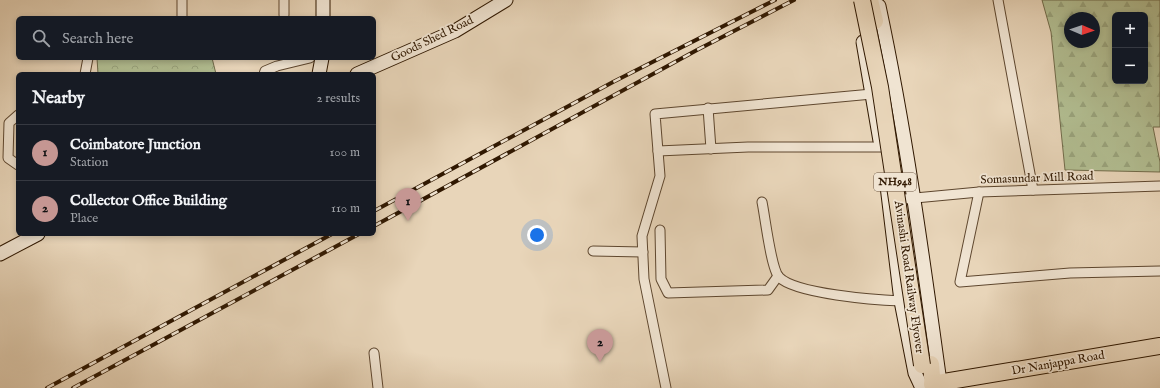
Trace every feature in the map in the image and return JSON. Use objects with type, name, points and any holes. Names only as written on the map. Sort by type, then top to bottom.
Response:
[{"type":"highway","name":"Avinashi Road Railway Flyover","points":[[862,0],[881,94],[926,365],[932,387]]},
{"type":"highway","name":"Avinashi Road Railway Flyover","points":[[870,0],[898,140],[926,365]]},
{"type":"highway","name":"Dr Nanjappa Road","points":[[932,387],[1160,346]]},
{"type":"highway","name":"Dr Nanjappa Road","points":[[970,388],[1160,355]]},
{"type":"street","points":[[182,0],[182,16]]},
{"type":"street","points":[[284,0],[284,15]]},
{"type":"street","points":[[323,0],[323,16]]},
{"type":"street","name":"Goods Shed Road","points":[[361,72],[455,30],[506,0]]},
{"type":"street","points":[[854,0],[881,147],[901,300],[915,373],[932,387]]},
{"type":"street","points":[[878,0],[892,68],[932,387]]},
{"type":"street","points":[[998,0],[1033,190]]},
{"type":"street","points":[[85,72],[88,60]]},
{"type":"street","points":[[265,72],[276,66],[302,60]]},
{"type":"street","points":[[319,72],[322,60]]},
{"type":"street","points":[[666,388],[644,279],[642,236],[660,176],[656,114],[872,94]]},
{"type":"street","points":[[708,108],[711,149]]},
{"type":"street","points":[[16,117],[9,123],[8,158],[16,164]]},
{"type":"street","points":[[658,151],[881,147]]},
{"type":"street","points":[[900,183],[909,198]]},
{"type":"street","name":"Somasundar Mill Road","points":[[889,200],[979,192],[1160,186]]},
{"type":"street","points":[[979,192],[960,282],[1070,273],[1160,271]]},
{"type":"street","points":[[762,202],[773,262],[778,276],[790,285],[876,300],[901,300]]},
{"type":"street","points":[[660,230],[661,279],[668,293],[768,290],[778,276]]},
{"type":"street","points":[[0,254],[34,236]]},
{"type":"street","points":[[593,251],[643,252]]},
{"type":"street","points":[[374,353],[378,388]]},
{"type":"green space","points":[[1042,0],[1160,0],[1160,127],[1153,127],[1160,162],[1160,172],[1065,170],[1051,32]]},
{"type":"green space","points":[[97,60],[212,60],[216,72],[98,72]]},
{"type":"railway","points":[[376,210],[613,82],[775,0]]},
{"type":"railway","points":[[376,225],[697,50],[794,0]]},
{"type":"railway","points":[[47,388],[328,236]]},
{"type":"railway","points":[[73,388],[355,236]]},
{"type":"place","name":"Coimbatore Junction","points":[[408,221]]},
{"type":"place","name":"Collector Office Building","points":[[600,362]]}]
